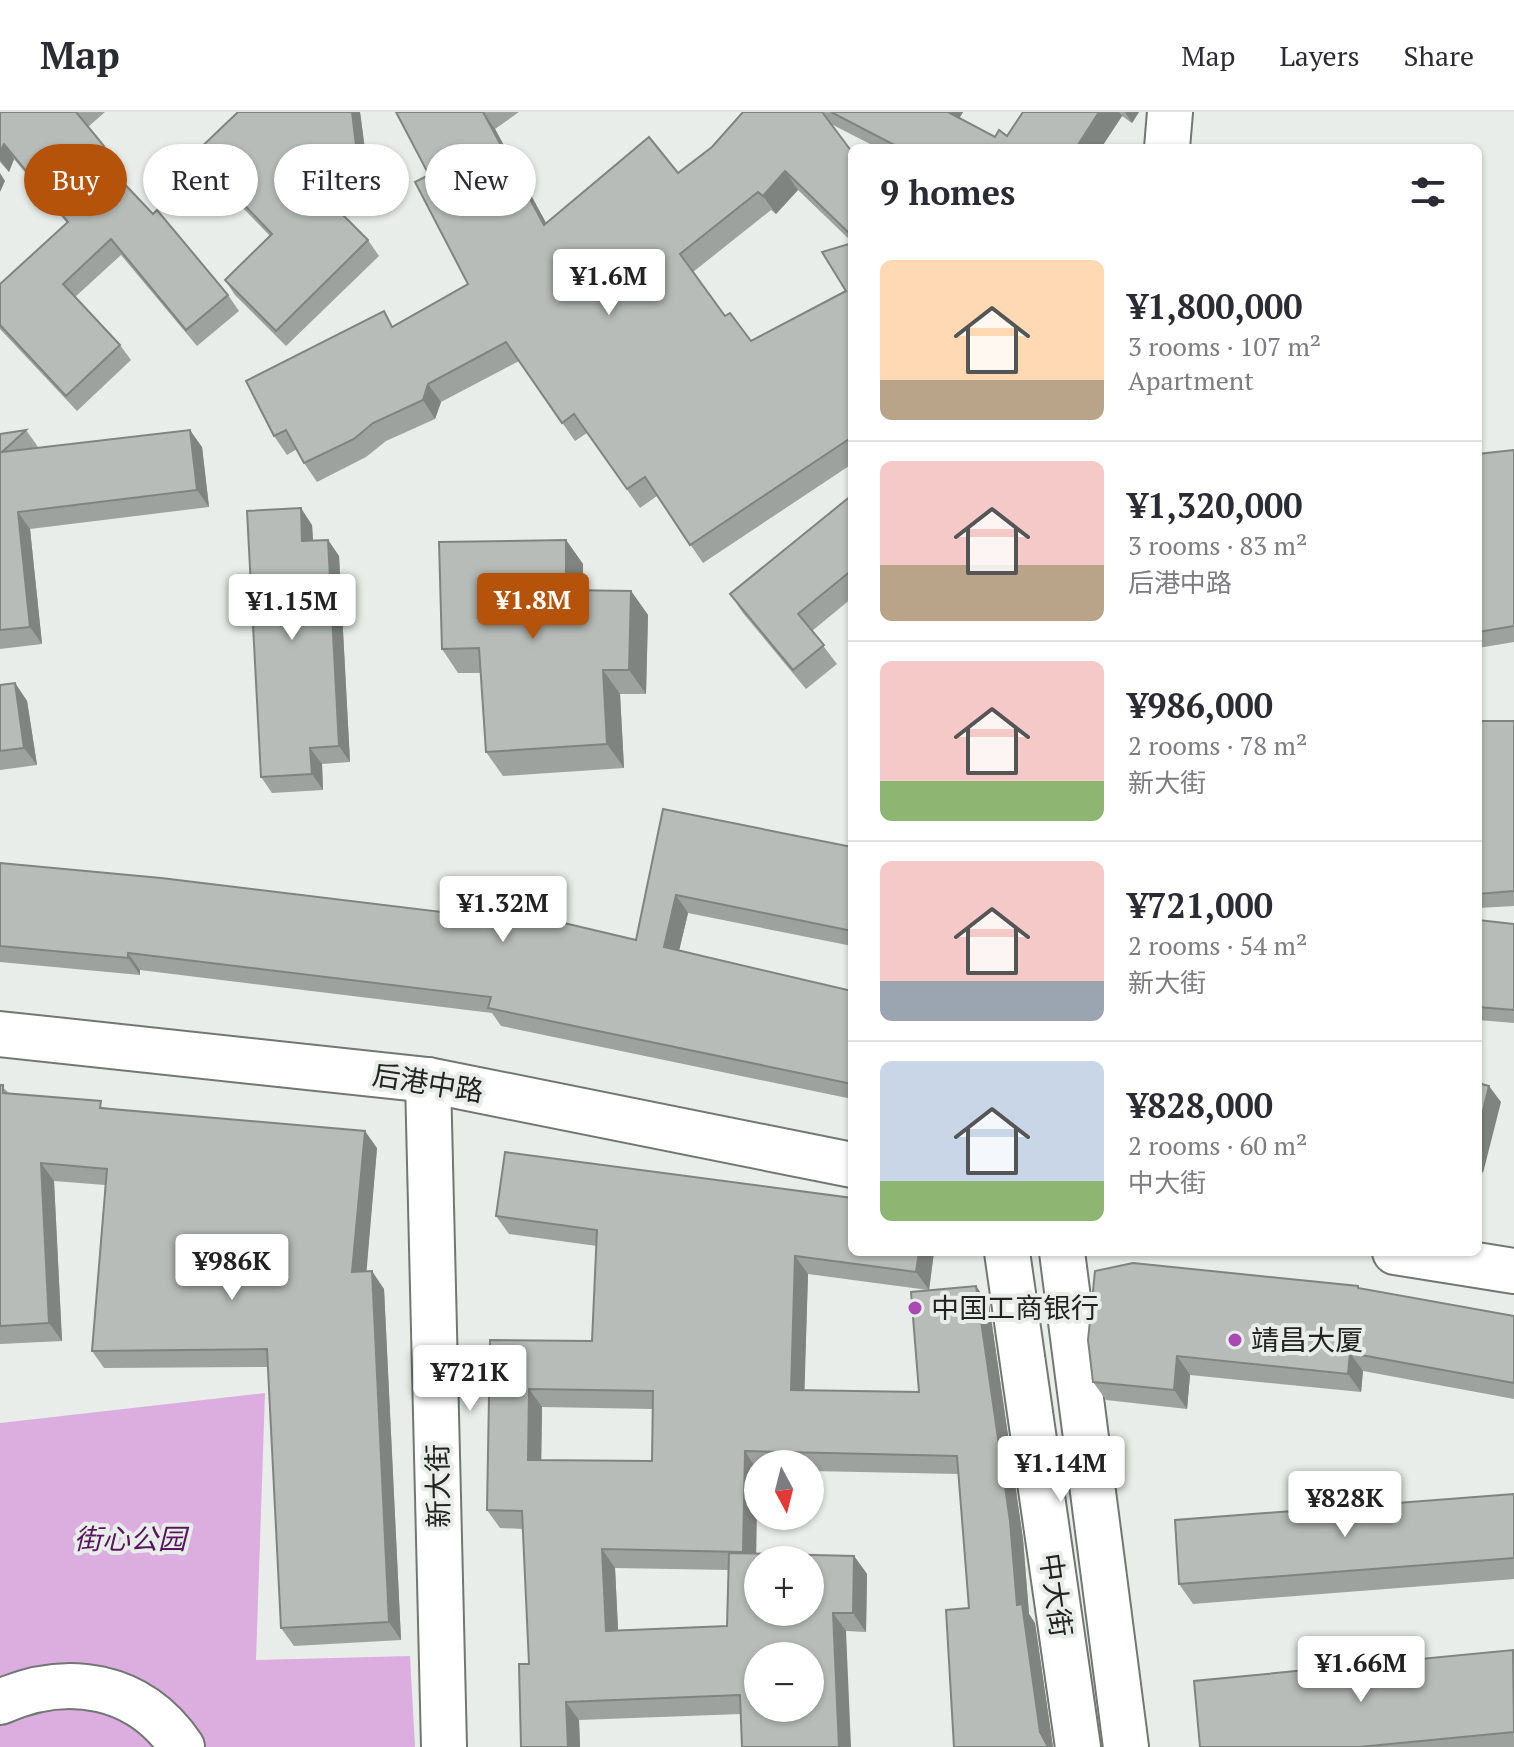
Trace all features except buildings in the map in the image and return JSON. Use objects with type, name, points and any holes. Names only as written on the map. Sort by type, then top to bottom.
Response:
[{"type":"main road","points":[[1167,144],[1170,112]]},
{"type":"main road","name":"后港中路","points":[[0,1034],[428,1080],[848,1164]]},
{"type":"main road","name":"新大街","points":[[428,1080],[444,1747]]},
{"type":"main road","name":"中大街","points":[[1008,1256],[1078,1747]]},
{"type":"main road","name":"中大街","points":[[1063,1256],[1126,1747]]},
{"type":"main road","points":[[1420,1256],[1514,1271]]},
{"type":"main road","points":[[0,1702],[26,1691],[54,1685],[81,1685],[108,1691],[134,1701],[157,1717],[182,1747]]},
{"type":"green space","name":"街心公园","points":[[265,1393],[256,1660],[410,1656],[415,1747],[0,1747],[0,1423]]},
{"type":"place","name":"中国工商银行","points":[[915,1308]]},
{"type":"place","name":"靖昌大厦","points":[[1235,1340]]}]
